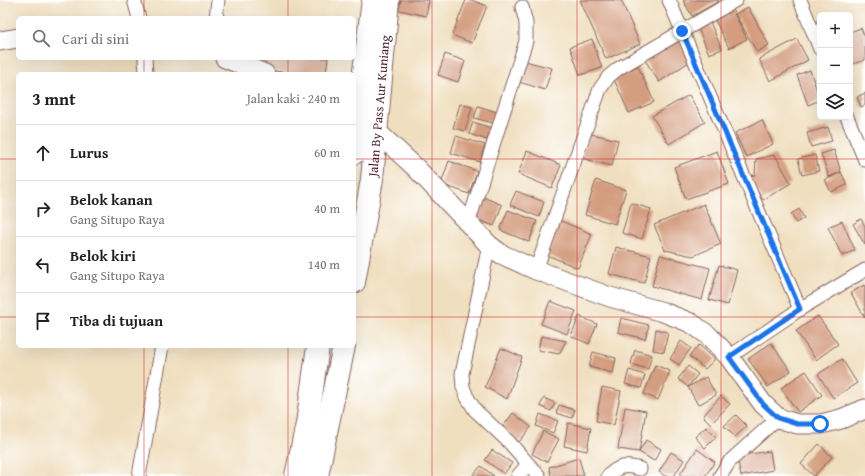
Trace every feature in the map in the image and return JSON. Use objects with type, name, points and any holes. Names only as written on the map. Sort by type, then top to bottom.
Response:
[{"type":"highway","name":"Jalan By Pass Aur Kuniang","points":[[356,271],[372,179],[362,121],[373,0]]},
{"type":"highway","name":"Jalan By Pass Aur Kuniang","points":[[356,142],[362,121],[388,0]]},
{"type":"highway","points":[[317,476],[318,348]]},
{"type":"highway","points":[[296,476],[317,426],[343,348]]},
{"type":"street","points":[[134,0],[138,16]]},
{"type":"street","points":[[216,16],[218,0]]},
{"type":"street","points":[[669,0],[800,309]]},
{"type":"street","points":[[536,270],[600,89],[609,76],[619,68],[736,0]]},
{"type":"street","points":[[800,0],[820,48]]},
{"type":"street","points":[[468,224],[526,41],[526,23],[522,7]]},
{"type":"street","points":[[0,41],[16,38]]},
{"type":"street","points":[[145,60],[146,72]]},
{"type":"street","points":[[230,60],[260,72]]},
{"type":"street","points":[[848,120],[865,160]]},
{"type":"street","points":[[362,121],[416,168],[468,224],[489,245],[501,254],[536,270],[610,297],[664,312],[691,324],[708,335],[729,357],[763,404],[778,418],[797,424],[820,424],[841,419],[865,409]]},
{"type":"street","points":[[489,245],[462,374],[463,387],[466,397],[475,410],[509,442],[539,476]]},
{"type":"street","points":[[729,357],[800,309],[865,270]]},
{"type":"street","points":[[138,476],[162,348]]},
{"type":"street","points":[[720,476],[730,461],[778,418]]},
{"type":"street","points":[[518,476],[528,464]]},
{"type":"street","points":[[608,476],[617,469],[628,466],[640,469]]},
{"type":"building","points":[[401,0],[429,0],[426,16],[399,10]]},
{"type":"building","points":[[466,0],[471,0],[487,6],[472,43],[452,35]]},
{"type":"building","points":[[580,0],[621,0],[640,44],[606,59]]},
{"type":"building","points":[[683,0],[718,0],[719,1],[692,16]]},
{"type":"building","points":[[748,7],[769,45],[757,52],[735,14]]},
{"type":"building","points":[[732,9],[747,39],[729,48],[714,18]]},
{"type":"building","points":[[709,20],[722,49],[709,54],[697,26]]},
{"type":"building","points":[[861,28],[865,38],[865,60],[853,64],[853,48],[853,31]]},
{"type":"building","points":[[592,39],[602,68],[580,75],[570,47]]},
{"type":"building","points":[[678,39],[692,60],[659,82],[645,60]]},
{"type":"building","points":[[797,39],[808,60],[770,81],[759,59]]},
{"type":"building","points":[[445,54],[465,61],[458,82],[438,75]]},
{"type":"building","points":[[262,60],[328,60],[326,72],[282,72],[261,69]]},
{"type":"building","points":[[525,61],[552,68],[545,90],[519,82]]},
{"type":"building","points":[[638,66],[654,102],[629,113],[613,77]]},
{"type":"building","points":[[810,70],[817,91],[817,101],[808,105],[797,75]]},
{"type":"building","points":[[865,93],[865,105],[861,107],[857,97]]},
{"type":"building","points":[[689,95],[705,122],[669,144],[652,116]]},
{"type":"building","points":[[460,104],[472,107],[465,131],[453,128]]},
{"type":"building","points":[[478,106],[497,112],[493,123],[474,118]]},
{"type":"building","points":[[762,120],[773,144],[746,157],[735,133]]},
{"type":"building","points":[[473,122],[491,128],[487,140],[469,134]]},
{"type":"building","points":[[828,127],[832,141],[811,147],[807,133]]},
{"type":"building","points":[[588,133],[618,140],[612,166],[581,158]]},
{"type":"building","points":[[456,136],[485,145],[480,162],[451,153]]},
{"type":"building","points":[[834,150],[841,172],[829,177],[821,154]]},
{"type":"building","points":[[527,151],[561,165],[552,188],[518,174]]},
{"type":"building","points":[[717,151],[729,184],[686,199],[674,167]]},
{"type":"building","points":[[775,155],[791,183],[763,200],[748,176],[755,175],[756,159]]},
{"type":"building","points":[[815,155],[819,171],[802,175],[798,159]]},
{"type":"building","points":[[449,161],[477,171],[469,194],[441,184]]},
{"type":"building","points":[[841,172],[847,185],[831,192],[825,180]]},
{"type":"building","points":[[596,180],[626,190],[615,224],[585,215]]},
{"type":"building","points":[[516,191],[544,202],[539,217],[510,205]]},
{"type":"building","points":[[481,196],[502,205],[494,226],[473,218]]},
{"type":"building","points":[[631,203],[651,209],[642,239],[622,233]]},
{"type":"building","points":[[704,204],[721,244],[693,256],[665,250],[654,225]]},
{"type":"building","points":[[799,209],[804,218],[796,223],[791,214]]},
{"type":"building","points":[[508,210],[537,221],[529,242],[500,230]]},
{"type":"building","points":[[861,219],[865,226],[865,245],[853,224]]},
{"type":"building","points":[[561,221],[592,234],[578,268],[547,255]]},
{"type":"building","points":[[842,221],[855,250],[842,256],[828,227]]},
{"type":"building","points":[[616,247],[651,256],[644,283],[609,274]]},
{"type":"building","points":[[660,255],[710,268],[702,300],[652,286]]},
{"type":"building","points":[[719,265],[737,270],[728,305],[709,300]]},
{"type":"building","points":[[864,285],[865,287],[865,318],[851,293]]},
{"type":"building","points":[[550,301],[576,311],[567,334],[541,324]]},
{"type":"building","points":[[579,316],[597,324],[589,344],[571,336]]},
{"type":"building","points":[[818,316],[838,344],[816,360],[796,331]]},
{"type":"building","points":[[621,318],[649,325],[645,339],[618,332]]},
{"type":"building","points":[[656,329],[668,332],[664,352],[653,350]]},
{"type":"building","points":[[541,336],[566,341],[559,354],[538,350]]},
{"type":"building","points":[[681,341],[691,348],[679,365],[670,359]]},
{"type":"building","points":[[771,343],[791,371],[768,387],[748,359]]},
{"type":"building","points":[[699,345],[715,359],[705,369],[689,356]]},
{"type":"building","points":[[501,348],[522,357],[507,399],[485,387]]},
{"type":"building","points":[[635,350],[652,355],[648,369],[631,364]]},
{"type":"building","points":[[593,352],[616,358],[613,373],[589,367]]},
{"type":"building","points":[[842,359],[857,383],[833,398],[818,374]]},
{"type":"building","points":[[655,365],[670,371],[658,400],[644,394]]},
{"type":"building","points":[[688,366],[698,374],[688,387],[678,379]]},
{"type":"building","points":[[629,370],[645,375],[641,388],[625,384]]},
{"type":"building","points":[[806,371],[822,395],[798,412],[781,388]]},
{"type":"building","points":[[706,377],[716,395],[698,405],[688,387]]},
{"type":"building","points":[[602,387],[621,391],[614,425],[596,421]]},
{"type":"building","points":[[721,396],[730,404],[711,424],[703,416]]},
{"type":"building","points":[[544,398],[555,403],[551,411],[540,406]]},
{"type":"building","points":[[559,405],[575,410],[572,418],[556,413]]},
{"type":"building","points":[[625,407],[646,411],[639,452],[618,449]]},
{"type":"building","points":[[513,413],[531,427],[519,442],[502,428]]},
{"type":"building","points":[[540,414],[558,421],[553,433],[536,426]]},
{"type":"building","points":[[736,415],[747,426],[735,437],[724,426]]},
{"type":"building","points":[[568,423],[591,428],[587,451],[564,446]]},
{"type":"building","points":[[706,427],[716,437],[705,448],[695,437]]},
{"type":"building","points":[[543,431],[559,439],[547,462],[532,454]]},
{"type":"building","points":[[646,440],[661,449],[654,461],[639,452]]},
{"type":"building","points":[[819,444],[832,457],[814,476],[801,464]]},
{"type":"building","points":[[697,449],[715,462],[705,476],[683,476],[680,474]]},
{"type":"building","points":[[492,450],[512,463],[504,474],[485,460]]},
{"type":"building","points":[[770,451],[773,470],[741,476],[737,456]]},
{"type":"building","points":[[671,452],[684,460],[674,476],[665,476],[659,472]]},
{"type":"building","points":[[579,458],[584,476],[551,476],[549,467]]},
{"type":"building","points":[[481,466],[494,476],[472,476]]},
{"type":"route","points":[[682,31],[800,309],[729,357],[744,375],[763,404],[778,418],[797,424],[820,424]]}]
